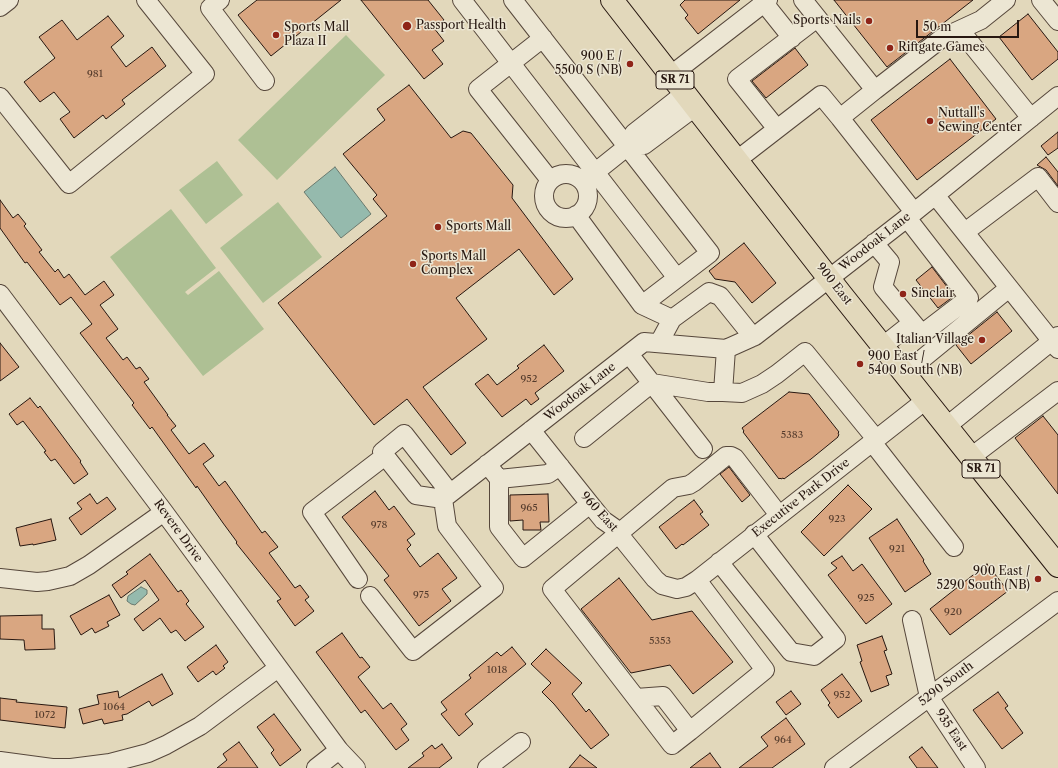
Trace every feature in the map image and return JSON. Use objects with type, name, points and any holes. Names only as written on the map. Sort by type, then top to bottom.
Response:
[{"type":"main road","name":"900 East","points":[[612,0],[830,279],[1058,566]]},
{"type":"street","points":[[0,7],[9,0]]},
{"type":"street","points":[[0,97],[69,184],[205,74],[146,0]]},
{"type":"street","points":[[220,0],[210,8],[265,81]]},
{"type":"street","points":[[462,0],[511,62],[589,176],[677,278]]},
{"type":"street","points":[[513,0],[710,253],[642,305]]},
{"type":"street","points":[[803,0],[875,90]]},
{"type":"street","points":[[840,118],[942,38],[981,20],[1006,0]]},
{"type":"street","points":[[1041,0],[1058,21]]},
{"type":"street","points":[[671,75],[766,1],[792,38]]},
{"type":"street","points":[[777,129],[737,79],[817,18]]},
{"type":"street","points":[[960,30],[1031,118]]},
{"type":"street","points":[[543,38],[478,89],[550,180]]},
{"type":"street","points":[[737,160],[821,95],[840,118],[969,298],[922,334],[883,287],[890,262],[874,243]]},
{"type":"street","name":"Woodoak Lane","points":[[446,496],[644,342],[726,349],[753,338],[830,279],[1058,96]]},
{"type":"street","points":[[589,176],[587,198],[582,210],[570,217],[563,217],[556,216],[546,206],[544,191],[550,180],[558,175],[566,174],[573,176],[589,176],[628,146],[644,145],[690,100]]},
{"type":"street","points":[[965,232],[1038,177],[1058,203]]},
{"type":"street","points":[[935,195],[1009,288],[1056,341],[947,426]]},
{"type":"street","points":[[576,214],[642,305],[672,319]]},
{"type":"street","points":[[905,373],[1009,288]]},
{"type":"street","points":[[658,343],[672,319],[708,292],[720,296],[753,338]]},
{"type":"street","name":"Revere Drive","points":[[2,302],[164,512],[339,750],[356,768]]},
{"type":"street","points":[[883,346],[912,323]]},
{"type":"street","points":[[723,392],[726,349]]},
{"type":"street","points":[[584,438],[652,383],[708,392],[742,393],[762,384],[805,352],[874,440],[954,547]]},
{"type":"street","points":[[628,354],[703,449]]},
{"type":"street","points":[[971,457],[1058,391]]},
{"type":"street","name":"Executive Park Drive","points":[[672,588],[686,587],[697,580],[926,400]]},
{"type":"street","name":"960 East","points":[[531,430],[603,520],[619,534],[658,583],[672,588]]},
{"type":"street","points":[[370,596],[413,651],[494,588],[448,526],[446,496],[404,434],[382,452],[416,495],[446,496]]},
{"type":"street","points":[[358,578],[312,512],[385,456]]},
{"type":"street","points":[[697,580],[765,670],[690,731],[663,696],[636,698],[552,589],[674,488],[689,485],[694,482],[726,456],[736,458],[779,515]]},
{"type":"street","points":[[487,464],[499,479],[499,527],[523,558],[590,504]]},
{"type":"street","points":[[499,479],[548,474],[560,466]]},
{"type":"street","points":[[0,578],[37,582],[70,576],[89,565],[164,512]]},
{"type":"street","points":[[719,562],[791,652],[814,656],[836,639],[754,534]]},
{"type":"street","name":"5290 South","points":[[834,768],[1058,601]]},
{"type":"street","name":"935 East","points":[[912,620],[929,697],[976,768]]},
{"type":"street","points":[[0,761],[31,767],[52,768],[91,766],[129,759],[148,753],[200,726],[278,668]]},
{"type":"street","points":[[487,768],[521,742]]},
{"type":"street","points":[[316,768],[339,750]]},
{"type":"green space","points":[[346,35],[385,75],[277,180],[238,140]]},
{"type":"green space","points":[[217,161],[243,195],[206,224],[179,190]]},
{"type":"green space","points":[[278,202],[322,257],[263,303],[220,248]]},
{"type":"green space","points":[[171,209],[216,268],[185,292],[188,295],[219,271],[264,329],[203,376],[110,257]]},
{"type":"water","points":[[335,167],[371,214],[341,238],[304,192]]},
{"type":"water","points":[[141,587],[147,590],[147,594],[135,605],[127,601],[128,596]]},
{"type":"building","name":"Sports Mall Plaza II","points":[[257,0],[341,0],[271,56],[238,15]]},
{"type":"building","points":[[361,0],[428,0],[444,20],[434,28],[444,41],[432,50],[443,64],[424,79]]},
{"type":"building","points":[[685,0],[740,0],[698,34],[685,18],[688,15],[680,5]]},
{"type":"building","points":[[834,0],[973,0],[887,67]]},
{"type":"building","points":[[1028,14],[1058,52],[1058,59],[1032,80],[999,37]]},
{"type":"building","points":[[108,16],[124,36],[111,47],[126,67],[152,47],[166,66],[122,100],[125,104],[106,119],[103,115],[74,138],[60,119],[70,112],[54,92],[40,102],[24,82],[55,58],[39,37],[62,20],[77,40]]},
{"type":"building","points":[[795,48],[808,65],[766,98],[752,81]]},
{"type":"building","points":[[950,59],[996,119],[917,180],[871,120]]},
{"type":"building","name":"Sports Mall Complex","points":[[409,85],[451,138],[463,131],[471,133],[513,185],[512,198],[573,279],[554,295],[519,249],[456,298],[487,339],[423,387],[466,443],[451,455],[407,399],[374,425],[278,303],[387,216],[373,199],[377,195],[343,154],[385,120],[377,109]]},
{"type":"building","points":[[1058,132],[1058,148],[1048,155],[1041,146]]},
{"type":"building","points":[[1046,157],[1058,172],[1058,186],[1046,170],[1037,165]]},
{"type":"building","points":[[0,200],[13,218],[18,214],[26,224],[24,226],[42,250],[39,252],[55,272],[58,269],[64,278],[69,274],[85,295],[104,281],[114,295],[100,305],[118,329],[106,338],[123,360],[127,357],[136,369],[140,367],[149,379],[144,382],[176,426],[171,430],[189,454],[204,443],[214,456],[203,464],[219,486],[225,481],[262,533],[265,531],[278,547],[269,553],[295,588],[300,585],[309,597],[305,600],[314,611],[295,626],[277,601],[281,599],[236,543],[237,542],[197,486],[196,488],[152,427],[150,429],[132,405],[134,403],[80,333],[92,324],[71,297],[60,305],[27,262],[25,263],[0,228]]},
{"type":"building","points":[[744,243],[776,283],[752,303],[735,282],[715,279],[709,271]]},
{"type":"building","points":[[932,267],[954,296],[938,308],[916,280]]},
{"type":"building","points":[[997,312],[1012,331],[971,364],[956,345]]},
{"type":"building","points":[[0,343],[19,367],[0,381]]},
{"type":"building","points":[[544,345],[564,371],[535,393],[539,399],[531,405],[526,399],[502,417],[475,384],[488,374],[497,385],[519,368],[517,366]]},
{"type":"building","points":[[789,392],[809,394],[839,432],[839,435],[811,459],[784,479],[779,479],[743,432],[744,431],[742,428]]},
{"type":"building","points":[[30,398],[38,408],[40,406],[81,461],[80,462],[88,474],[74,484],[55,459],[51,461],[44,452],[46,451],[23,421],[17,425],[9,414]]},
{"type":"building","points":[[1043,416],[1058,435],[1058,494],[1015,438]]},
{"type":"building","points":[[729,467],[750,495],[742,502],[720,474]]},
{"type":"building","points":[[848,485],[872,509],[824,556],[801,532]]},
{"type":"building","points":[[375,491],[389,510],[394,506],[415,534],[407,540],[411,545],[407,549],[420,567],[438,553],[457,578],[442,589],[451,601],[419,626],[384,580],[389,576],[342,517]]},
{"type":"building","points":[[90,494],[97,504],[107,497],[116,509],[81,535],[69,518],[82,509],[77,503]]},
{"type":"building","points":[[548,494],[549,522],[540,522],[541,530],[523,530],[523,520],[510,521],[510,495]]},
{"type":"building","points":[[694,500],[703,512],[700,514],[709,525],[676,549],[659,527]]},
{"type":"building","points":[[51,519],[56,540],[20,546],[16,528]]},
{"type":"building","points":[[897,519],[924,560],[923,561],[931,574],[905,592],[869,538]]},
{"type":"building","points":[[150,554],[178,592],[181,590],[189,601],[186,604],[204,627],[185,641],[176,630],[171,633],[160,618],[143,631],[134,619],[159,600],[145,580],[121,598],[112,585],[128,574],[126,572]]},
{"type":"building","points":[[842,556],[853,571],[862,564],[892,604],[866,624],[828,575],[837,568],[831,563]]},
{"type":"building","points":[[987,564],[1008,591],[950,635],[930,609]]},
{"type":"building","points":[[619,578],[652,620],[692,611],[733,662],[693,694],[670,665],[631,673],[581,609]]},
{"type":"building","points":[[109,595],[120,615],[107,622],[109,626],[95,633],[92,628],[81,635],[70,616]]},
{"type":"building","points":[[42,615],[42,629],[54,629],[55,649],[25,650],[24,640],[0,639],[0,616]]},
{"type":"building","points":[[342,633],[360,658],[362,657],[370,667],[358,677],[383,709],[391,703],[407,724],[401,729],[409,740],[396,750],[365,710],[361,713],[316,652]]},
{"type":"building","points":[[882,636],[887,650],[884,651],[892,674],[886,676],[889,685],[871,692],[860,662],[862,661],[857,645]]},
{"type":"building","points":[[216,645],[228,662],[223,666],[225,668],[216,675],[213,671],[198,682],[187,667]]},
{"type":"building","points":[[512,647],[526,664],[465,714],[473,724],[459,736],[441,714],[447,710],[441,702],[471,678],[469,675],[497,652],[501,656]]},
{"type":"building","points":[[546,649],[582,683],[572,694],[586,712],[589,709],[609,735],[591,749],[554,704],[542,692],[551,683],[531,664]]},
{"type":"building","points":[[162,674],[173,694],[152,706],[149,701],[127,714],[122,715],[123,720],[104,724],[102,719],[83,724],[79,709],[99,704],[97,695],[118,691],[119,698]]},
{"type":"building","points":[[842,674],[862,701],[838,718],[828,705],[830,703],[821,690]]},
{"type":"building","points":[[791,691],[801,704],[786,715],[776,702]]},
{"type":"building","points":[[998,692],[1008,706],[1005,708],[1023,733],[1002,749],[973,710]]},
{"type":"building","points":[[0,698],[17,700],[16,702],[67,707],[65,728],[0,720]]},
{"type":"building","points":[[274,714],[301,750],[280,766],[271,753],[274,750],[257,727]]},
{"type":"building","points":[[786,718],[805,744],[772,768],[739,768],[768,746],[761,737]]},
{"type":"building","points":[[239,742],[258,768],[217,768],[227,760],[223,754]]},
{"type":"building","points":[[442,744],[452,758],[439,768],[408,768],[424,756],[422,753],[432,745],[435,749]]},
{"type":"building","points":[[922,747],[938,768],[917,768],[909,757]]},
{"type":"building","points":[[710,753],[721,768],[690,768],[699,761]]},
{"type":"building","points":[[580,755],[597,768],[569,768]]},
{"type":"place","name":"Sports Nails","points":[[869,21]]},
{"type":"place","name":"Passport Health","points":[[407,26]]},
{"type":"place","name":"Sports Mall Plaza II","points":[[276,35]]},
{"type":"place","name":"Riftgate Games","points":[[890,48]]},
{"type":"place","name":"900 E / 5500 S (NB)","points":[[630,64]]},
{"type":"place","name":"Nuttall's Sewing Center","points":[[930,121]]},
{"type":"place","name":"Sports Mall","points":[[438,227]]},
{"type":"place","name":"Sports Mall Complex","points":[[413,264]]},
{"type":"place","name":"Sinclair","points":[[903,294]]},
{"type":"place","name":"Italian Village","points":[[982,340]]},
{"type":"place","name":"900 East / 5400 South (NB)","points":[[860,364]]},
{"type":"place","name":"900 East / 5290 South (NB)","points":[[1038,579]]}]
